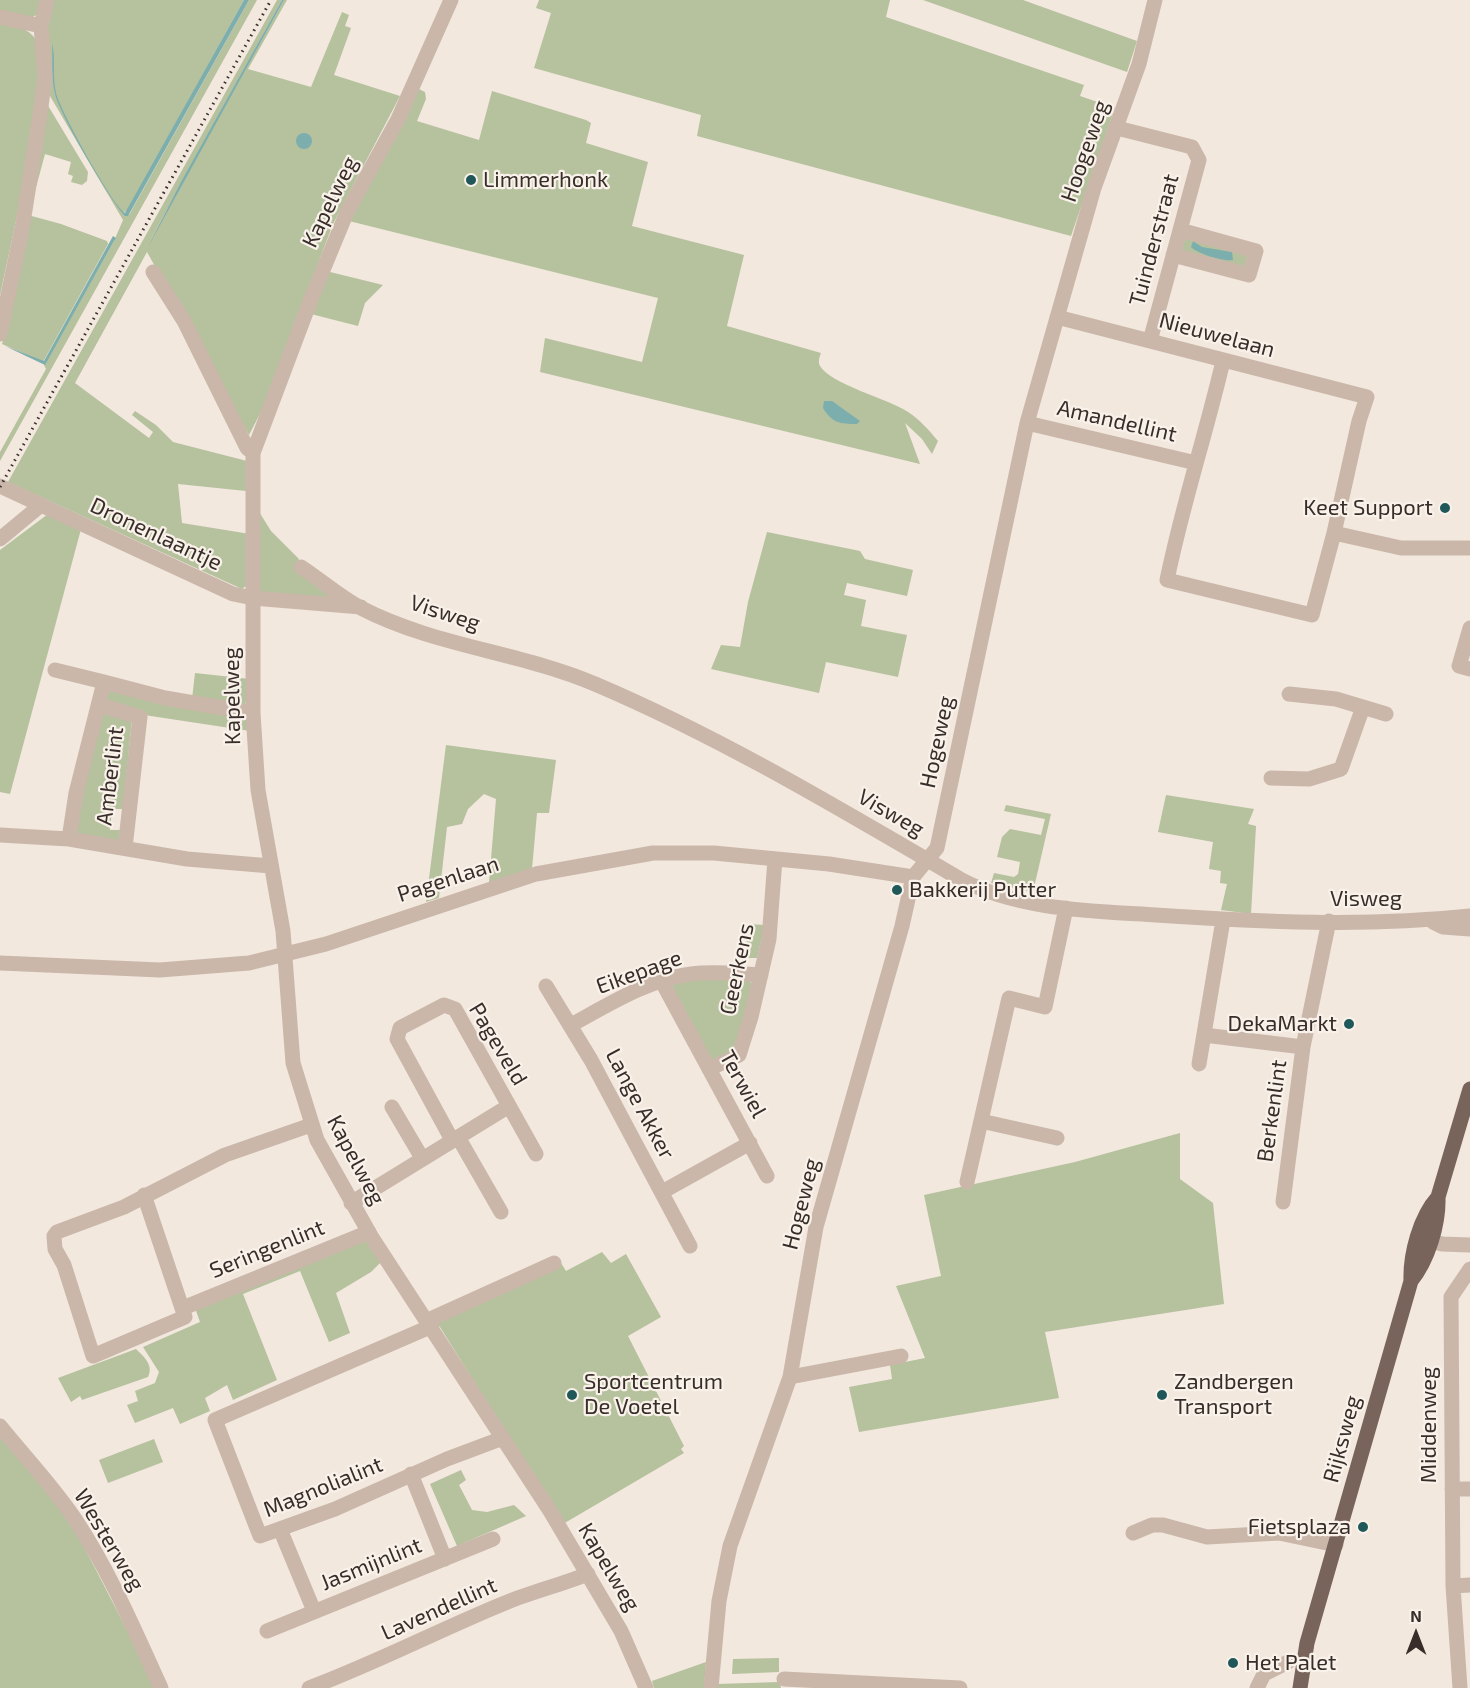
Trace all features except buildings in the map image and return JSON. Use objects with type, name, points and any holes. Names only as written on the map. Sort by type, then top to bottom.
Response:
[{"type":"main road","name":"Rijksweg","points":[[1300,1688],[1307,1643],[1411,1281],[1410,1266],[1424,1239],[1428,1208],[1437,1197],[1470,1089]]},
{"type":"main road","name":"Rijksweg","points":[[1289,1688],[1295,1663],[1307,1643]]},
{"type":"street","points":[[0,334],[23,223],[44,90],[41,26],[46,0]]},
{"type":"street","name":"Kapelweg","points":[[451,0],[398,119],[347,212],[311,299],[253,453],[253,713],[258,790],[286,956],[293,1063],[311,1125],[351,1203],[430,1323],[588,1574],[621,1631],[646,1688]]},
{"type":"street","name":"Hoogeweg","points":[[1057,316],[1094,188],[1139,64],[1155,0]]},
{"type":"street","points":[[0,17],[41,26]]},
{"type":"street","name":"Tuinderstraat","points":[[1117,128],[1192,147],[1197,151],[1199,160],[1150,341]]},
{"type":"street","points":[[1173,255],[1249,275],[1256,251],[1180,230]]},
{"type":"street","points":[[153,272],[184,321],[248,448],[253,453]]},
{"type":"street","name":"Nieuwelaan","points":[[1057,316],[1367,397],[1356,432],[1335,533]]},
{"type":"street","name":"Hogeweg","points":[[711,1688],[719,1601],[730,1546],[790,1377],[816,1227],[902,926],[913,876],[937,848],[1027,423],[1057,316]]},
{"type":"street","name":"Amandellint","points":[[1223,361],[1179,521],[1167,580],[1312,615],[1335,533]]},
{"type":"street","name":"Amandellint","points":[[1027,423],[1196,463]]},
{"type":"street","points":[[0,486],[41,505],[0,539]]},
{"type":"street","name":"Dronenlaantje","points":[[41,505],[209,585],[253,598]]},
{"type":"street","points":[[1335,533],[1401,548],[1470,548]]},
{"type":"street","name":"Visweg","points":[[301,567],[361,607],[456,642],[595,684],[687,725],[763,764],[981,889],[1066,908],[1223,920],[1430,921],[1470,916]]},
{"type":"street","name":"Visweg","points":[[253,598],[361,607]]},
{"type":"street","points":[[1470,628],[1468,646],[1459,666],[1470,669]]},
{"type":"street","points":[[56,670],[165,698],[253,713]]},
{"type":"street","name":"Amberlint","points":[[69,839],[76,793],[104,682]]},
{"type":"street","points":[[1289,694],[1324,697],[1386,714]]},
{"type":"street","name":"Amberlint","points":[[99,705],[140,717],[125,848]]},
{"type":"street","points":[[1270,778],[1309,780],[1341,769],[1363,707]]},
{"type":"street","name":"Amberlint","points":[[0,835],[69,839],[187,859],[271,866]]},
{"type":"street","name":"Pagenlaan","points":[[0,963],[159,970],[249,963],[286,956],[505,884],[578,865],[653,853],[714,853],[829,864],[913,876]]},
{"type":"street","name":"Geerkens","points":[[709,1069],[739,1055],[769,939],[775,859]]},
{"type":"street","points":[[968,1182],[1009,998],[1046,1007],[1066,908]]},
{"type":"street","points":[[1199,1064],[1223,920]]},
{"type":"street","name":"Berkenlint","points":[[1283,1202],[1304,1047],[1329,921]]},
{"type":"street","name":"Visweg","points":[[1430,921],[1443,927],[1470,928]]},
{"type":"street","name":"Eikepage","points":[[571,1025],[616,1000],[689,974],[761,975]]},
{"type":"street","name":"Terwiel","points":[[662,982],[767,1176]]},
{"type":"street","name":"Lange Akker","points":[[546,986],[571,1025],[690,1246]]},
{"type":"street","name":"Pageveld","points":[[501,1212],[455,1139],[397,1039],[400,1028],[444,1005],[455,1009],[536,1154]]},
{"type":"street","points":[[1204,1035],[1304,1047]]},
{"type":"street","name":"Pageveld","points":[[351,1203],[509,1106]]},
{"type":"street","points":[[392,1107],[422,1158]]},
{"type":"street","points":[[981,1121],[1057,1138]]},
{"type":"street","name":"Seringenlint","points":[[311,1125],[225,1155],[104,1216],[57,1232],[54,1236],[55,1249],[64,1265],[93,1356],[186,1317],[183,1308],[369,1232]]},
{"type":"street","points":[[662,1192],[750,1143]]},
{"type":"street","points":[[144,1195],[183,1308]]},
{"type":"street","points":[[1424,1239],[1470,1245]]},
{"type":"street","points":[[430,1323],[555,1263]]},
{"type":"street","name":"Middenweg","points":[[1460,1688],[1453,1586],[1451,1297],[1470,1269]]},
{"type":"street","name":"Magnolialint","points":[[430,1323],[215,1420],[260,1536],[356,1501],[411,1474],[503,1438]]},
{"type":"street","points":[[790,1377],[901,1356]]},
{"type":"street","name":"Westerweg","points":[[0,1426],[75,1518],[126,1613],[161,1688]]},
{"type":"street","name":"Jasmijnlint","points":[[411,1474],[445,1559]]},
{"type":"street","points":[[1452,1489],[1470,1489]]},
{"type":"street","points":[[1133,1533],[1152,1525],[1162,1525],[1207,1538],[1280,1533],[1336,1545]]},
{"type":"street","name":"Jasmijnlint","points":[[280,1529],[314,1611]]},
{"type":"street","name":"Jasmijnlint","points":[[267,1631],[493,1539]]},
{"type":"street","name":"Lavendellint","points":[[309,1688],[366,1666],[407,1645],[507,1602],[588,1574]]},
{"type":"street","points":[[1453,1586],[1470,1585]]},
{"type":"street","points":[[1257,1688],[1264,1674],[1288,1662]]},
{"type":"street","points":[[784,1679],[960,1688]]},
{"type":"green space","points":[[0,0],[43,0],[38,14],[31,18],[0,13]]},
{"type":"green space","points":[[50,0],[244,0],[127,211],[122,213],[129,215],[249,0],[257,0],[0,461],[0,452],[46,369],[44,365],[114,241],[123,220],[50,96],[46,34]]},
{"type":"green space","points":[[277,0],[282,0],[147,246],[284,0],[287,0],[248,69],[311,87],[342,12],[349,15],[345,26],[351,28],[334,75],[400,96],[333,224],[264,406],[249,435],[147,252],[75,383],[149,438],[153,432],[132,415],[135,411],[156,425],[173,442],[247,461],[246,491],[178,484],[182,523],[250,534],[250,583],[242,589],[8,482]]},
{"type":"green space","points":[[539,0],[890,0],[886,17],[1084,85],[1080,96],[1115,108],[1071,236],[697,136],[701,115],[534,68],[551,13],[536,8]]},
{"type":"green space","points":[[923,0],[1023,0],[1137,41],[1127,72]]},
{"type":"green space","points":[[0,21],[20,28],[33,36],[36,40],[39,59],[34,124],[0,297]]},
{"type":"green space","points":[[417,88],[425,92],[426,99],[417,121],[479,140],[492,91],[586,120],[591,123],[586,143],[648,162],[632,226],[744,255],[727,326],[821,353],[819,364],[826,373],[847,385],[899,407],[928,429],[938,441],[932,454],[922,439],[905,423],[920,464],[540,372],[545,338],[642,362],[658,298],[349,221]]},
{"type":"green space","points":[[47,104],[88,172],[87,181],[82,185],[71,182],[73,176],[68,174],[71,162],[45,154],[34,195]]},
{"type":"green space","points":[[28,215],[61,224],[107,241],[108,244],[43,362],[2,344],[10,316]]},
{"type":"green space","points":[[1183,234],[1248,253],[1244,270],[1179,254]]},
{"type":"green space","points":[[326,271],[383,285],[365,303],[358,326],[311,314]]},
{"type":"green space","points":[[256,507],[271,531],[299,559],[294,568],[348,602],[259,594]]},
{"type":"green space","points":[[48,514],[81,529],[10,794],[0,792],[0,550]]},
{"type":"green space","points":[[767,532],[860,551],[865,559],[913,570],[907,596],[847,583],[844,595],[866,600],[861,626],[907,635],[898,677],[826,662],[819,693],[711,669],[721,645],[740,647],[748,602]]},
{"type":"green space","points":[[195,673],[250,679],[245,706],[192,699]]},
{"type":"green space","points":[[108,690],[247,717],[250,731],[144,715],[106,702]]},
{"type":"green space","points":[[104,713],[132,719],[123,809],[112,809],[110,830],[120,830],[119,842],[80,838],[74,828],[99,719]]},
{"type":"green space","points":[[446,745],[556,760],[549,813],[537,813],[532,869],[489,883],[496,799],[484,794],[468,809],[462,824],[447,827],[439,898],[426,902]]},
{"type":"green space","points":[[1166,795],[1254,809],[1248,824],[1256,826],[1251,914],[1221,910],[1227,884],[1220,883],[1221,871],[1209,869],[1213,842],[1158,832]]},
{"type":"green space","points":[[1006,805],[1051,814],[1033,892],[991,883],[994,873],[1014,877],[1018,874],[1020,862],[997,857],[1002,837],[1010,829],[1041,835],[1045,819],[1004,811]]},
{"type":"green space","points":[[747,924],[765,925],[757,958],[746,958]]},
{"type":"green space","points":[[700,976],[750,981],[752,985],[735,1050],[712,1060],[671,988],[675,981]]},
{"type":"green space","points":[[1180,1133],[1180,1179],[1213,1203],[1224,1304],[1045,1332],[1059,1398],[859,1432],[849,1387],[892,1379],[890,1365],[925,1358],[896,1286],[941,1276],[924,1195],[1075,1162]]},
{"type":"green space","points":[[367,1240],[381,1262],[371,1272],[336,1293],[350,1333],[329,1342],[300,1271],[243,1294],[277,1380],[233,1400],[227,1385],[205,1398],[210,1411],[180,1424],[173,1408],[135,1423],[127,1405],[138,1401],[135,1391],[155,1383],[159,1372],[143,1347],[200,1322],[195,1308]]},
{"type":"green space","name":"Sportcentrum De Voetel","points":[[602,1252],[611,1263],[626,1254],[661,1317],[628,1336],[684,1446],[681,1449],[684,1453],[563,1524],[435,1319],[561,1263],[566,1271]]},
{"type":"green space","points":[[136,1349],[149,1365],[148,1377],[82,1400],[80,1396],[71,1402],[58,1378]]},
{"type":"green space","points":[[0,1432],[59,1507],[81,1541],[157,1688],[0,1688]]},
{"type":"green space","points":[[154,1439],[163,1462],[108,1483],[99,1460]]},
{"type":"green space","points":[[461,1470],[466,1480],[459,1485],[472,1510],[487,1512],[514,1505],[526,1516],[457,1546],[430,1484]]},
{"type":"green space","points":[[779,1658],[779,1672],[732,1674],[733,1659]]},
{"type":"green space","points":[[706,1662],[704,1688],[654,1688],[652,1681]]},
{"type":"green space","points":[[780,1682],[781,1688],[716,1688],[716,1684]]},
{"type":"water","points":[[244,0],[249,0],[128,216],[125,216],[118,207],[97,175],[59,105],[53,82],[52,43],[55,87],[60,103],[109,193],[125,213]]},
{"type":"water","points":[[284,0],[148,247],[181,182]]},
{"type":"water","points":[[301,133],[307,133],[312,141],[310,147],[301,149],[296,144],[296,138]]},
{"type":"water","points":[[113,236],[116,238],[45,365],[5,346],[44,361]]},
{"type":"water","points":[[1193,241],[1202,247],[1232,252],[1233,260],[1198,252],[1191,247]]},
{"type":"water","points":[[824,401],[832,401],[860,421],[857,424],[851,424],[833,420],[823,408]]},
{"type":"railway","points":[[0,487],[271,0]]},
{"type":"place","name":"Limmerhonk","points":[[471,180]]},
{"type":"place","name":"Keet Support","points":[[1445,508]]},
{"type":"place","name":"Bakkerij Putter","points":[[897,890]]},
{"type":"place","name":"DekaMarkt","points":[[1349,1024]]},
{"type":"place","name":"Sportcentrum De Voetel","points":[[572,1395]]},
{"type":"place","name":"Zandbergen Transport","points":[[1162,1395]]},
{"type":"place","name":"Fietsplaza","points":[[1363,1527]]},
{"type":"place","name":"Het Palet","points":[[1233,1663]]}]
